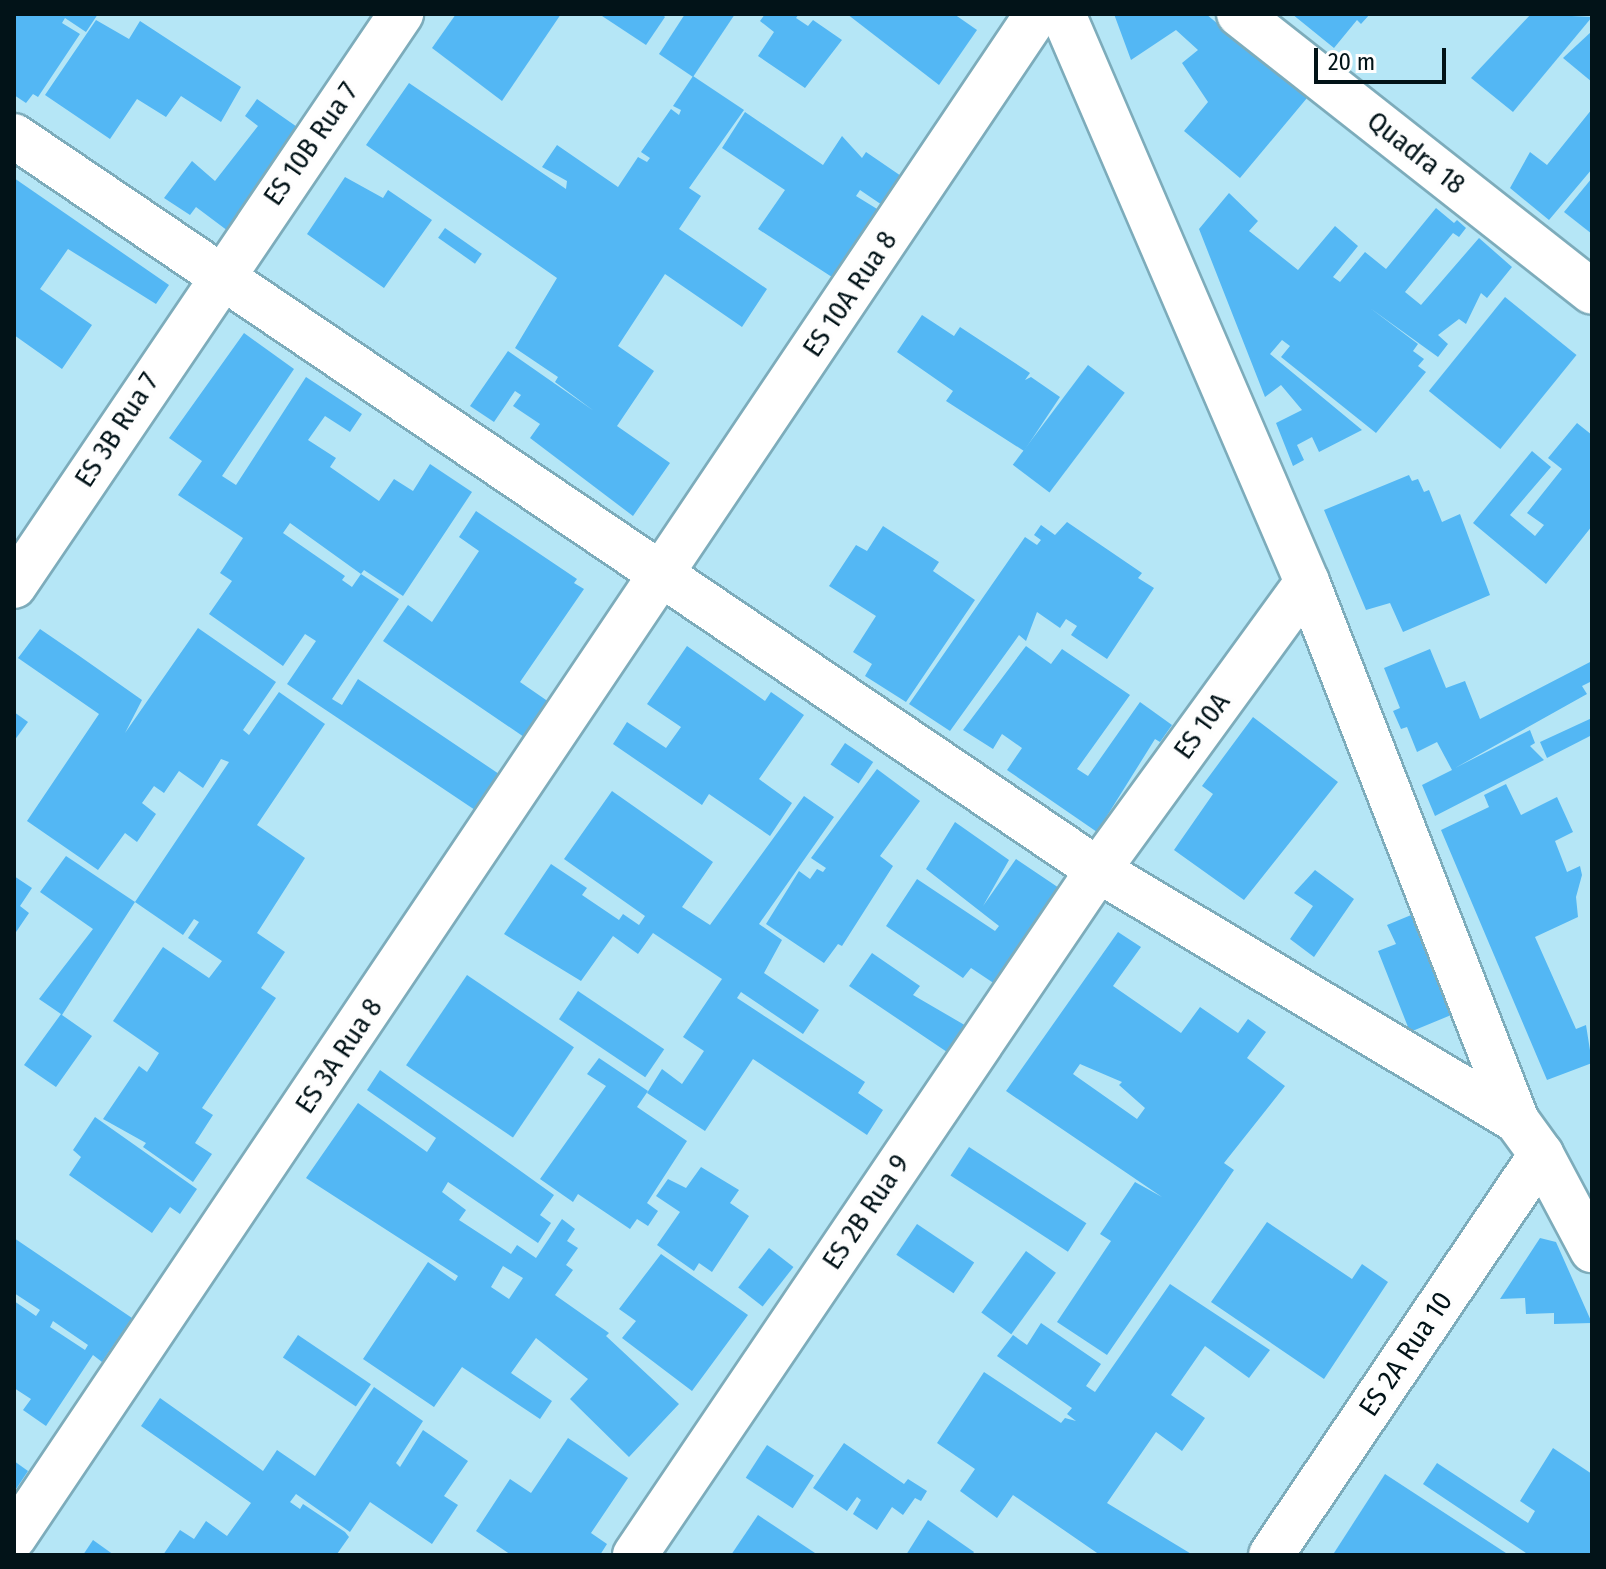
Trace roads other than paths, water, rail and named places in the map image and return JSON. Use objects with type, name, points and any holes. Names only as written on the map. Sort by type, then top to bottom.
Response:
[{"type":"street","name":"ES 10B Rua 7","points":[[221,273],[401,14]]},
{"type":"street","name":"ES 10A Rua 8","points":[[664,574],[1037,14]]},
{"type":"street","points":[[1063,14],[1307,582],[1529,1138],[1592,1250]]},
{"type":"street","name":"Quadra 18","points":[[1239,14],[1592,292]]},
{"type":"street","points":[[14,136],[221,273],[1098,870],[1529,1138]]},
{"type":"street","name":"ES 3B Rua 7","points":[[14,586],[221,273]]},
{"type":"street","name":"ES 3A Rua 8","points":[[14,1537],[664,574]]},
{"type":"street","name":"ES 10A","points":[[1098,870],[1307,582]]},
{"type":"street","name":"ES 2B Rua 9","points":[[635,1555],[1098,870]]},
{"type":"street","name":"ES 2A Rua 10","points":[[1271,1555],[1529,1138]]}]
